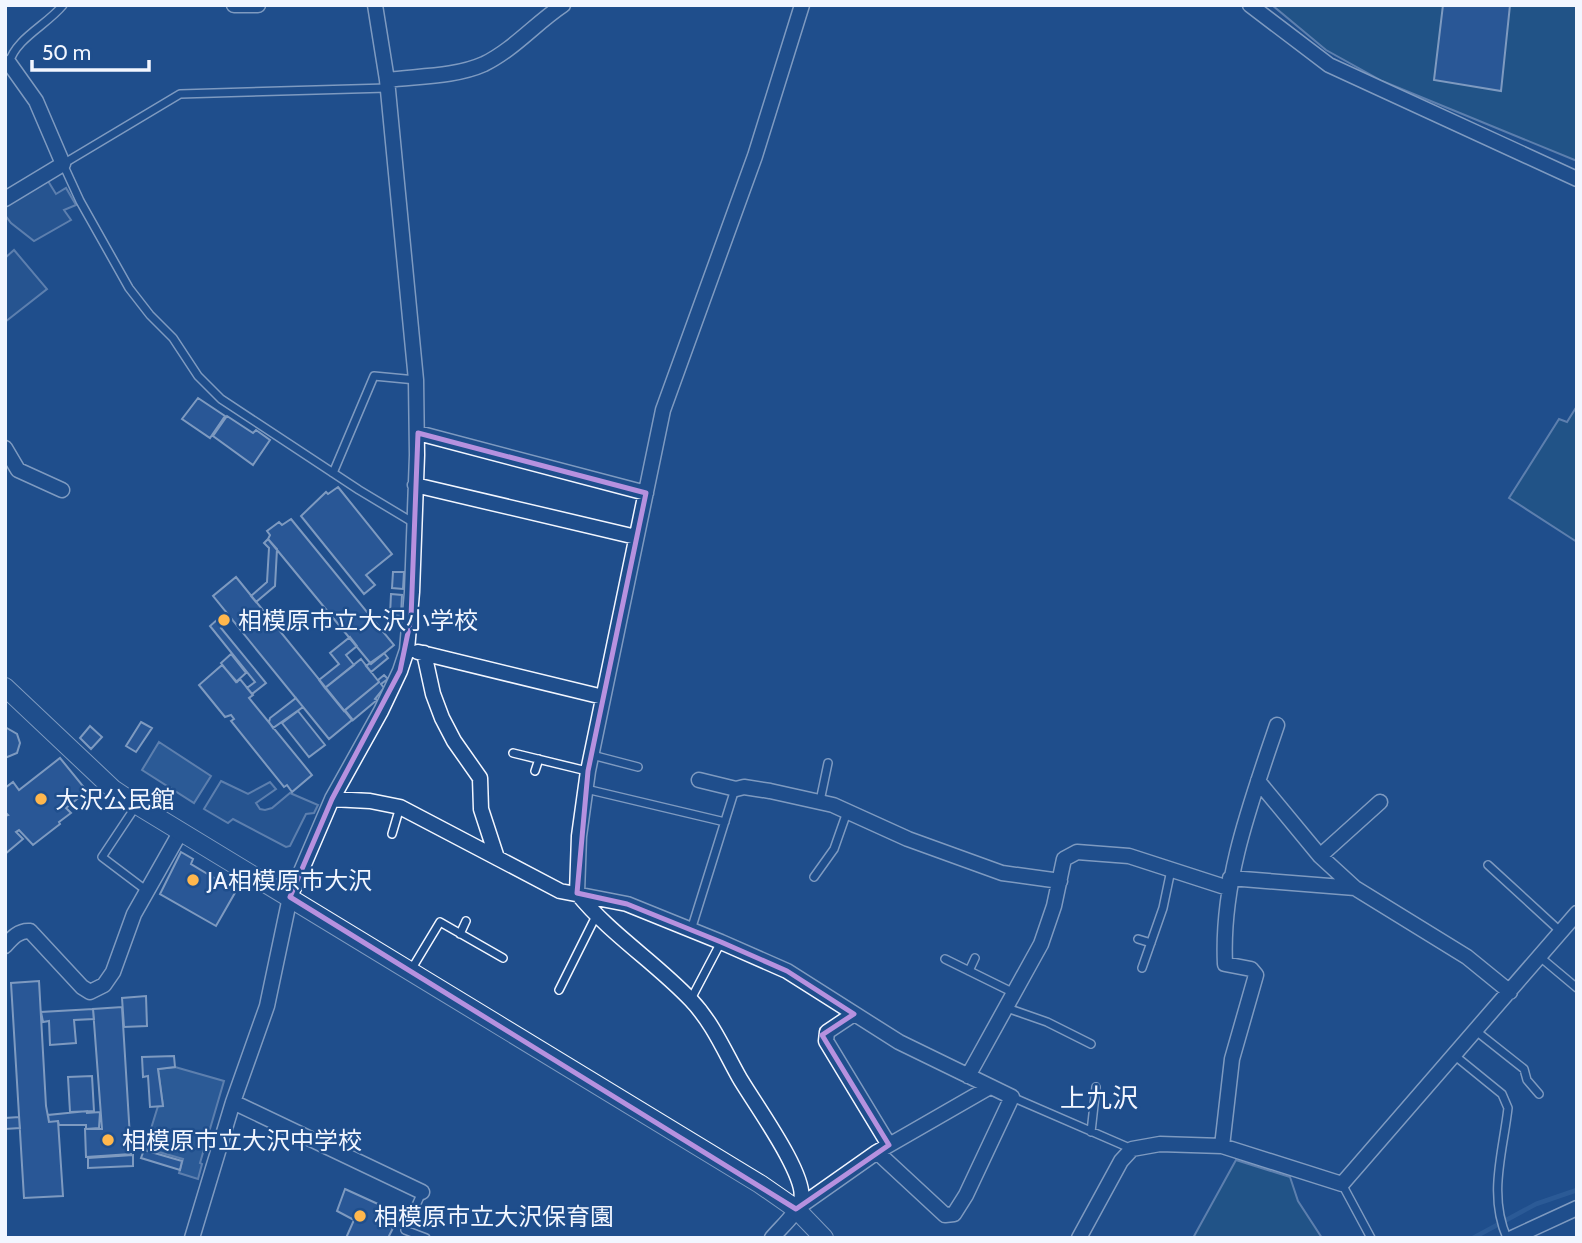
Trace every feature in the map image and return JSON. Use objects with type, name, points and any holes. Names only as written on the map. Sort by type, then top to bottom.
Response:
[{"type":"street","points":[[234,5],[258,5]]},
{"type":"street","points":[[192,1238],[233,1102],[270,997],[290,897],[332,799],[381,711],[407,650],[418,433],[416,380],[387,84],[375,5]]},
{"type":"street","points":[[387,84],[483,64],[504,52],[563,5]]},
{"type":"street","points":[[796,1209],[802,1194],[794,1168],[709,1022],[690,999],[596,916],[577,893],[579,836],[588,771],[663,410],[755,156],[802,5]]},
{"type":"street","points":[[1250,5],[1329,65],[1577,179]]},
{"type":"street","points":[[5,199],[63,164],[36,100],[7,64]]},
{"type":"street","points":[[418,433],[646,493]]},
{"type":"street","points":[[5,448],[18,470],[62,490]]},
{"type":"street","points":[[415,485],[636,537]]},
{"type":"street","points":[[407,650],[603,697]]},
{"type":"street","points":[[424,653],[433,694],[442,718],[454,741],[480,778],[481,809],[497,858]]},
{"type":"street","points":[[5,687],[113,789],[717,1157],[796,1209],[824,1238]]},
{"type":"street","points":[[1222,1146],[1232,1059],[1256,975],[1251,969],[1225,964],[1229,883],[1277,724]]},
{"type":"street","points":[[699,780],[736,789],[757,789],[820,801],[908,839],[1002,873],[1060,881]]},
{"type":"street","points":[[1258,781],[1320,856],[1356,888],[1467,957],[1510,992]]},
{"type":"street","points":[[332,799],[370,801],[400,807],[561,891],[627,904],[787,971],[899,1042],[1012,1097],[967,1195],[954,1214],[945,1215],[883,1148],[826,1041],[827,1032],[854,1014]]},
{"type":"street","points":[[1320,856],[1380,802]]},
{"type":"street","points":[[5,946],[14,936],[30,931],[82,988],[90,992],[98,989],[113,972],[134,914],[181,831]]},
{"type":"street","points":[[968,1076],[1041,944],[1064,859],[1077,852],[1129,856],[1229,883],[1356,888]]},
{"type":"street","points":[[1079,1238],[1121,1161],[1132,1149],[1160,1144],[1222,1146],[1342,1184],[1577,913]]},
{"type":"street","points":[[772,1238],[796,1209],[883,1148],[990,1087]]},
{"type":"street","points":[[233,1102],[422,1192]]},
{"type":"street","points":[[1507,1235],[1577,1209]]},
{"type":"lane","points":[[7,64],[24,40],[63,5]]},
{"type":"lane","points":[[387,84],[180,94],[63,164],[80,201],[130,288],[150,315],[173,338],[198,376],[221,399],[414,523]]},
{"type":"lane","points":[[333,473],[374,376],[416,380]]},
{"type":"lane","points":[[513,753],[588,771]]},
{"type":"lane","points":[[592,755],[638,767]]},
{"type":"lane","points":[[536,771],[538,759]]},
{"type":"lane","points":[[820,801],[828,763]]},
{"type":"lane","points":[[586,789],[725,822]]},
{"type":"lane","points":[[691,930],[736,789]]},
{"type":"lane","points":[[137,805],[102,857],[148,891]]},
{"type":"lane","points":[[392,834],[400,807]]},
{"type":"lane","points":[[814,877],[834,849],[848,811]]},
{"type":"lane","points":[[1488,864],[1561,932]]},
{"type":"lane","points":[[1142,968],[1163,908],[1171,869]]},
{"type":"lane","points":[[559,990],[596,916]]},
{"type":"lane","points":[[460,934],[467,921]]},
{"type":"lane","points":[[410,972],[440,922],[503,958]]},
{"type":"lane","points":[[1138,939],[1151,943]]},
{"type":"lane","points":[[690,999],[720,942]]},
{"type":"lane","points":[[1540,957],[1577,988]]},
{"type":"lane","points":[[969,971],[975,958]]},
{"type":"lane","points":[[945,959],[1015,993]]},
{"type":"lane","points":[[1007,1008],[1047,1022],[1091,1044]]},
{"type":"lane","points":[[1476,1031],[1524,1069],[1527,1080],[1539,1094]]},
{"type":"lane","points":[[1454,1055],[1506,1100],[1508,1108],[1496,1181],[1499,1216],[1507,1235]]},
{"type":"lane","points":[[1091,1132],[1096,1087]]},
{"type":"lane","points":[[1012,1097],[1132,1149]]},
{"type":"lane","points":[[1342,1184],[1371,1238]]},
{"type":"lane","points":[[422,1192],[405,1230],[426,1238]]},
{"type":"highlighted area","points":[[418,433],[646,493],[588,771],[577,893],[627,904],[721,942],[787,971],[854,1014],[822,1035],[889,1145],[796,1209],[290,897],[332,799],[400,671],[411,618]]},
{"type":"shaded area","points":[[1272,5],[1577,5],[1577,161],[1382,81],[1326,50]]},
{"type":"shaded area","points":[[48,181],[56,194],[66,188],[76,205],[64,210],[71,220],[34,241],[11,223],[5,215],[5,207]]},
{"type":"shaded area","points":[[14,250],[47,289],[5,322],[5,258]]},
{"type":"shaded area","points":[[1577,406],[1577,542],[1509,498],[1559,419],[1567,422]]},
{"type":"shaded area","points":[[159,742],[211,776],[194,803],[142,770]]},
{"type":"shaded area","points":[[221,781],[248,794],[270,782],[276,789],[256,803],[260,809],[272,808],[290,793],[318,805],[314,813],[306,814],[290,846],[286,847],[233,819],[228,823],[204,809]]},
{"type":"shaded area","points":[[175,1067],[224,1081],[200,1163],[202,1164],[198,1179],[179,1173],[183,1159],[145,1148],[158,1106],[163,1106],[158,1069]]},
{"type":"shaded area","points":[[1236,1160],[1290,1177],[1298,1201],[1322,1238],[1193,1238]]},
{"type":"building","points":[[1443,5],[1510,5],[1501,91],[1434,80]]},
{"type":"building","points":[[198,398],[225,416],[210,438],[182,419]]},
{"type":"building","points":[[227,416],[253,433],[256,430],[270,440],[253,465],[213,436]]},
{"type":"building","points":[[338,487],[392,554],[366,575],[375,585],[364,594],[301,516],[326,492],[328,494]]},
{"type":"building","points":[[291,519],[394,645],[371,664],[268,539],[270,535],[267,531],[279,522],[282,525]]},
{"type":"building","points":[[268,539],[277,549],[275,586],[256,602],[251,596],[267,582],[269,548],[264,543]]},
{"type":"building","points":[[393,572],[404,572],[403,589],[392,588]]},
{"type":"building","points":[[236,577],[352,720],[329,739],[213,596]]},
{"type":"building","points":[[391,594],[402,595],[401,616],[390,615]]},
{"type":"building","points":[[226,612],[231,619],[221,628],[266,683],[252,694],[247,688],[255,682],[210,626]]},
{"type":"building","points":[[350,637],[357,646],[346,655],[354,665],[325,688],[319,680],[339,664],[330,653]]},
{"type":"building","points":[[384,653],[388,658],[371,672],[366,666]]},
{"type":"building","points":[[231,654],[246,673],[236,682],[221,663]]},
{"type":"building","points":[[361,659],[379,682],[344,711],[325,688]]},
{"type":"building","points":[[222,665],[237,682],[240,679],[253,695],[249,698],[312,775],[292,792],[287,785],[284,787],[231,721],[234,719],[231,715],[225,717],[199,685]]},
{"type":"building","points":[[384,675],[388,679],[381,684],[384,688],[375,699],[377,700],[353,720],[345,710]]},
{"type":"building","points":[[296,698],[303,707],[273,728],[269,722],[270,718]]},
{"type":"building","points":[[298,711],[325,745],[309,757],[282,723]]},
{"type":"building","points":[[141,722],[152,728],[136,752],[126,746]]},
{"type":"building","points":[[90,726],[102,737],[91,749],[80,738]]},
{"type":"building","points":[[5,727],[17,734],[20,743],[17,753],[5,758]]},
{"type":"building","name":"大沢公民館","points":[[60,758],[87,791],[66,808],[71,813],[59,822],[60,824],[33,845],[19,830],[16,832],[23,839],[5,854],[5,816],[8,815],[5,812],[5,788],[13,782],[19,790]]},
{"type":"building","name":"JA相模原市大沢","points":[[181,852],[193,859],[191,864],[236,891],[216,926],[160,894]]},
{"type":"building","points":[[39,981],[46,1106],[49,1122],[58,1121],[63,1196],[24,1198],[11,983]]},
{"type":"building","points":[[146,996],[147,1026],[124,1027],[122,998]]},
{"type":"building","points":[[122,1007],[131,1154],[86,1157],[85,1129],[102,1129],[93,1009]]},
{"type":"building","points":[[93,1009],[94,1019],[74,1020],[76,1043],[50,1045],[49,1021],[43,1022],[41,1012]]},
{"type":"building","points":[[174,1056],[175,1067],[158,1069],[163,1106],[150,1107],[148,1076],[143,1077],[142,1057]]},
{"type":"building","points":[[92,1076],[94,1111],[70,1112],[68,1077]]},
{"type":"building","points":[[100,1112],[99,1128],[86,1129],[86,1125],[59,1125],[58,1121],[49,1122],[48,1115]]},
{"type":"building","points":[[19,1117],[20,1128],[5,1129],[5,1118]]},
{"type":"building","points":[[144,1150],[182,1161],[180,1170],[141,1158]]},
{"type":"building","points":[[133,1155],[133,1166],[88,1168],[88,1158]]},
{"type":"building","points":[[345,1189],[400,1214],[388,1238],[346,1238],[354,1220],[337,1211]]},
{"type":"waterway","points":[[1473,1238],[1536,1204],[1577,1190]]},
{"type":"place","name":"相模原市立大沢小学校","points":[[224,620]]},
{"type":"place","name":"大沢公民館","points":[[41,799]]},
{"type":"place","name":"JA相模原市大沢","points":[[193,880]]},
{"type":"place","name":"相模原市立大沢中学校","points":[[108,1140]]},
{"type":"place","name":"相模原市立大沢保育園","points":[[360,1216]]},
{"type":"district","name":"上九沢","points":[[1099,1098]]}]
